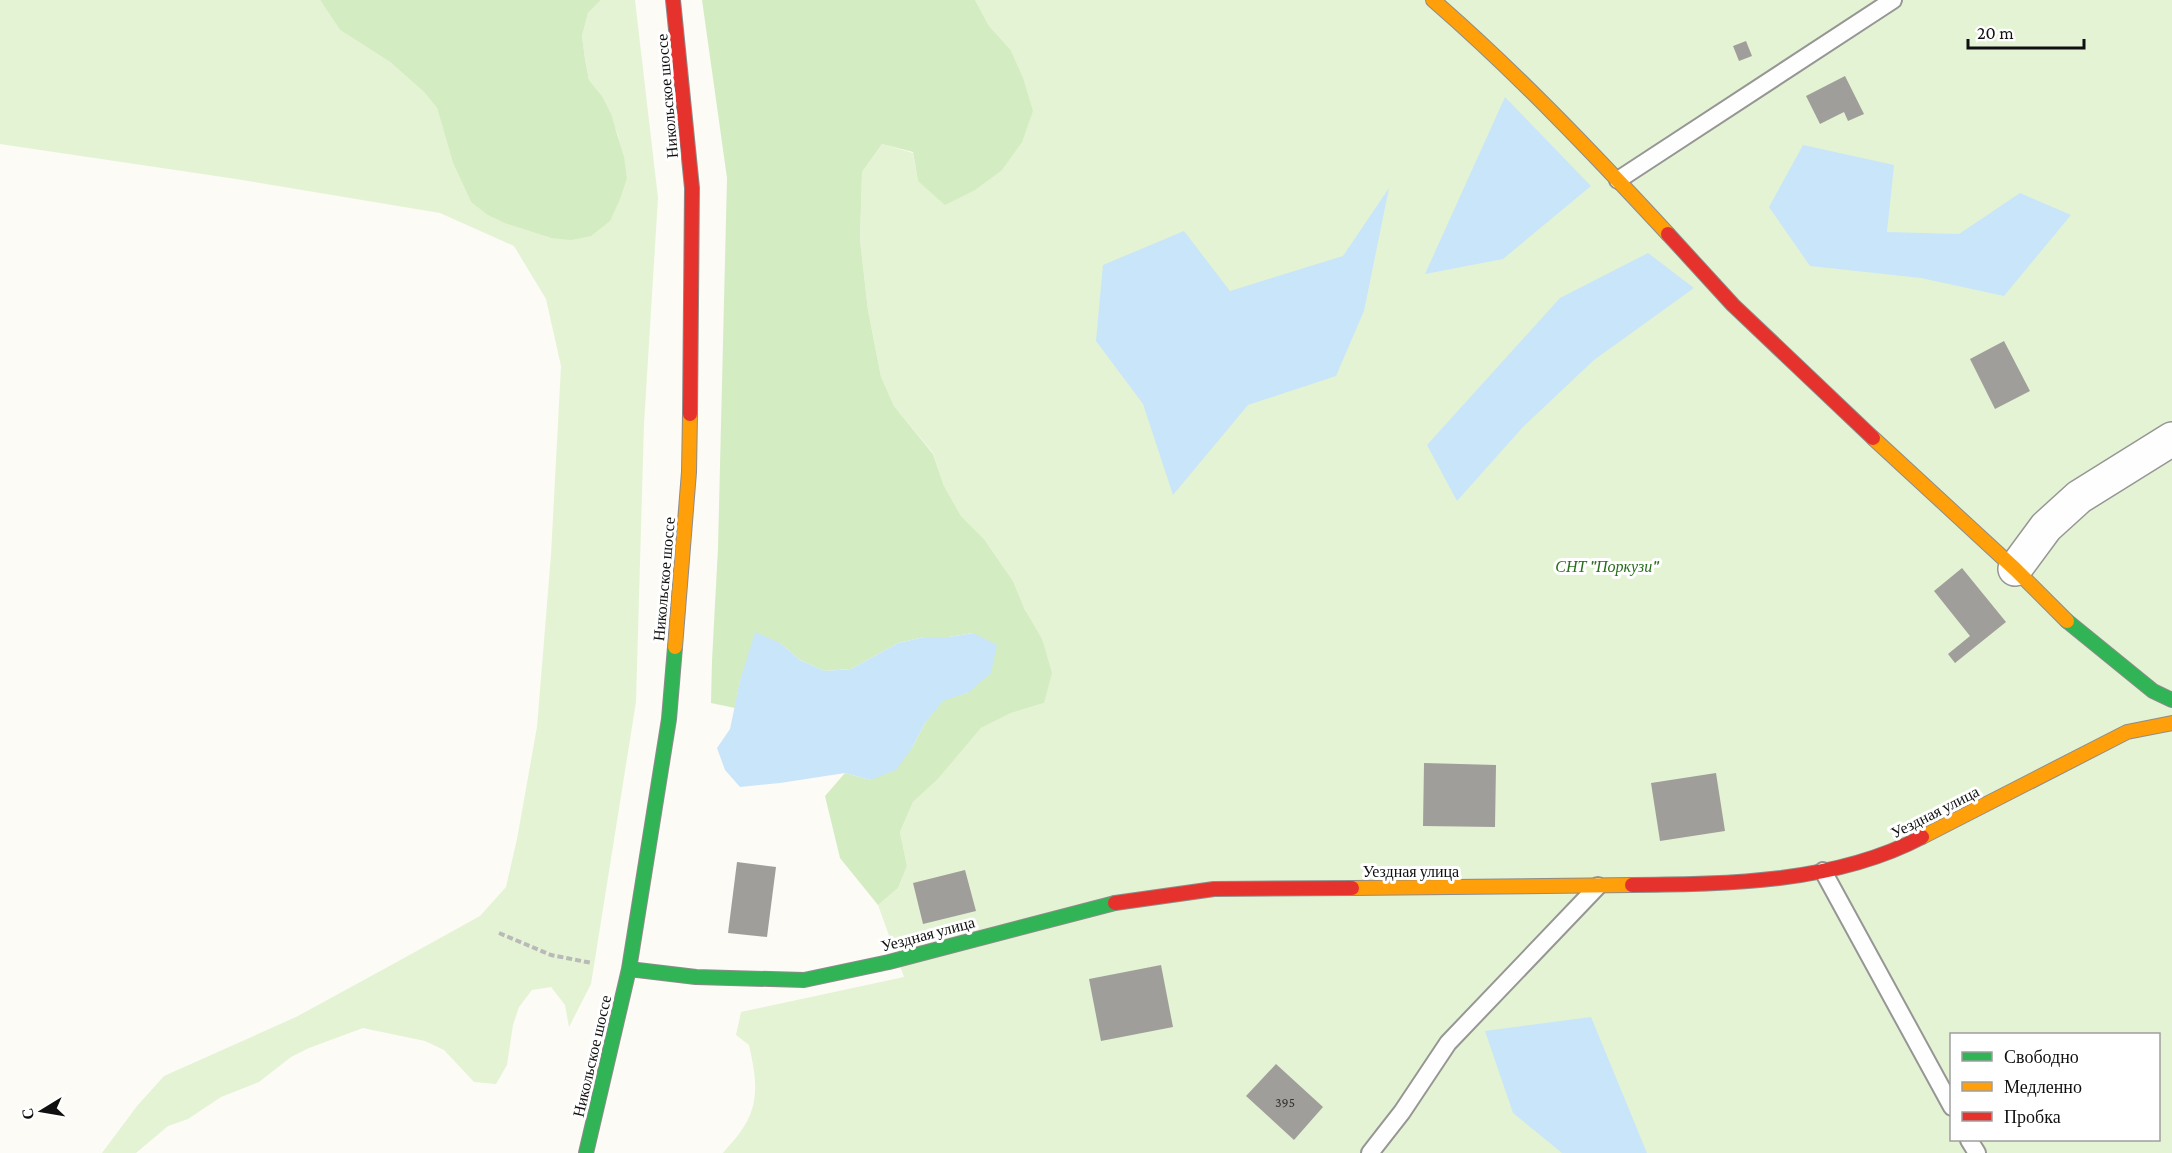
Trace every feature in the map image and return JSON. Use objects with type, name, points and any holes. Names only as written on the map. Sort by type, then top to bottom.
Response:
[{"type":"street","name":"Никольское шоссе","points":[[586,1153],[628,969],[669,718],[689,472],[692,188],[673,0]]},
{"type":"street","points":[[1433,0],[1486,46],[1618,180],[1733,305],[1876,441],[2015,568],[2056,612],[2153,691],[2172,700]]},
{"type":"street","points":[[2015,568],[2046,527],[2079,497],[2172,439]]},
{"type":"street","name":"Уездная улица","points":[[628,969],[696,977],[804,980],[889,962],[1110,904],[1214,889],[1720,884],[1823,871],[1896,851],[2127,732],[2172,723]]},
{"type":"lane","points":[[1618,180],[1893,0]]},
{"type":"lane","points":[[1823,871],[1950,1103]]},
{"type":"lane","points":[[1370,1153],[1402,1112],[1448,1043],[1598,886]]},
{"type":"path","points":[[500,933],[551,955],[628,969]]},
{"type":"green space","points":[[0,0],[320,0],[340,30],[390,62],[424,92],[437,108],[453,163],[471,202],[507,224],[551,238],[627,178],[618,135],[602,96],[589,80],[582,36],[588,13],[601,0],[635,0],[658,198],[644,424],[636,702],[591,984],[569,1027],[565,1005],[551,987],[532,990],[519,1007],[513,1025],[507,1065],[496,1084],[474,1082],[444,1050],[425,1041],[363,1028],[291,1057],[259,1082],[221,1097],[188,1119],[168,1126],[136,1153],[102,1153],[137,1106],[164,1076],[296,1017],[395,963],[480,916],[506,887],[537,727],[551,555],[561,366],[546,299],[514,246],[440,213],[236,179],[0,144]]},
{"type":"green space","points":[[320,0],[601,0],[588,13],[582,36],[589,80],[602,96],[611,114],[624,157],[627,178],[610,221],[591,236],[571,240],[551,238],[507,224],[488,215],[471,202],[453,163],[437,108],[424,92],[390,62],[340,30]]},
{"type":"green space","points":[[702,0],[975,0],[989,26],[1010,49],[1023,78],[1033,111],[1022,142],[1002,170],[975,190],[945,205],[918,181],[913,152],[882,144],[862,172],[860,240],[868,310],[881,377],[894,406],[933,454],[944,486],[961,516],[984,539],[1013,581],[1025,610],[1042,639],[1052,673],[1044,703],[1011,713],[981,728],[938,779],[913,802],[900,832],[907,866],[898,888],[878,905],[840,858],[825,796],[845,773],[870,780],[912,748],[925,723],[943,700],[969,692],[973,633],[949,637],[924,637],[898,643],[851,669],[825,671],[800,660],[780,643],[740,681],[735,708],[711,703],[718,548],[727,178]]},
{"type":"green space","name":"СНТ \"Поркузи\"","points":[[975,0],[2172,0],[2172,1153],[723,1153],[747,1121],[754,1100],[754,1068],[749,1045],[736,1035],[741,1012],[904,977],[878,905],[898,888],[907,866],[900,832],[913,802],[938,779],[981,728],[1011,713],[1044,703],[1025,610],[1013,581],[984,539],[961,516],[944,486],[933,453],[894,406],[881,377],[868,310],[860,240],[862,172],[882,144],[913,153],[918,181],[1010,49],[989,26]]},
{"type":"water","points":[[1505,97],[1591,186],[1503,259],[1425,274]]},
{"type":"water","points":[[1803,145],[1894,165],[1887,232],[1959,234],[2020,193],[2071,215],[2004,296],[1921,278],[1810,266],[1769,207]]},
{"type":"water","points":[[1389,188],[1364,311],[1336,376],[1248,405],[1173,495],[1143,404],[1096,341],[1103,265],[1184,231],[1230,291],[1343,256]]},
{"type":"water","points":[[1648,253],[1694,288],[1594,360],[1523,427],[1457,501],[1427,445],[1560,298]]},
{"type":"water","points":[[755,632],[780,643],[800,660],[825,671],[851,669],[898,643],[924,637],[949,637],[973,633],[997,645],[991,673],[969,692],[943,701],[925,723],[912,748],[896,770],[870,780],[845,773],[740,787],[725,770],[717,748],[730,729],[740,681]]},
{"type":"water","points":[[1591,1017],[1647,1153],[1562,1153],[1513,1113],[1485,1031]]},
{"type":"building","points":[[1746,41],[1752,56],[1739,61],[1733,46]]},
{"type":"building","points":[[1845,76],[1864,114],[1848,121],[1844,112],[1820,124],[1806,96]]},
{"type":"building","points":[[2004,341],[2030,391],[1995,409],[1970,359]]},
{"type":"building","points":[[1962,568],[2006,622],[1955,663],[1948,654],[1970,636],[1934,591]]},
{"type":"building","points":[[1424,763],[1496,765],[1495,827],[1423,826]]},
{"type":"building","points":[[1716,773],[1725,831],[1660,841],[1651,783]]},
{"type":"building","points":[[737,862],[776,867],[767,937],[728,933]]},
{"type":"building","points":[[965,870],[976,911],[923,924],[913,883]]},
{"type":"building","points":[[1161,965],[1173,1027],[1101,1041],[1089,979]]},
{"type":"building","points":[[1276,1064],[1323,1107],[1294,1140],[1246,1096]]},
{"type":"traffic: fast","points":[[2067,621],[2153,691],[2172,700]]},
{"type":"traffic: fast","points":[[586,1153],[629,969],[669,719],[675,647]]},
{"type":"traffic: fast","points":[[629,969],[696,977],[804,980],[889,962],[1115,903]]},
{"type":"traffic: slow","points":[[1433,0],[1554,114],[1668,234]]},
{"type":"traffic: slow","points":[[675,647],[689,472],[690,414]]},
{"type":"traffic: slow","points":[[1873,438],[2015,569],[2067,621]]},
{"type":"traffic: slow","points":[[1922,837],[2127,732],[2172,723]]},
{"type":"traffic: slow","points":[[1352,888],[1632,885]]},
{"type":"traffic: jam","points":[[673,0],[692,188],[690,414]]},
{"type":"traffic: jam","points":[[1668,234],[1733,305],[1873,438]]},
{"type":"traffic: jam","points":[[1632,885],[1743,882],[1818,872],[1854,864],[1922,837]]},
{"type":"traffic: jam","points":[[1115,903],[1214,889],[1352,888]]}]
